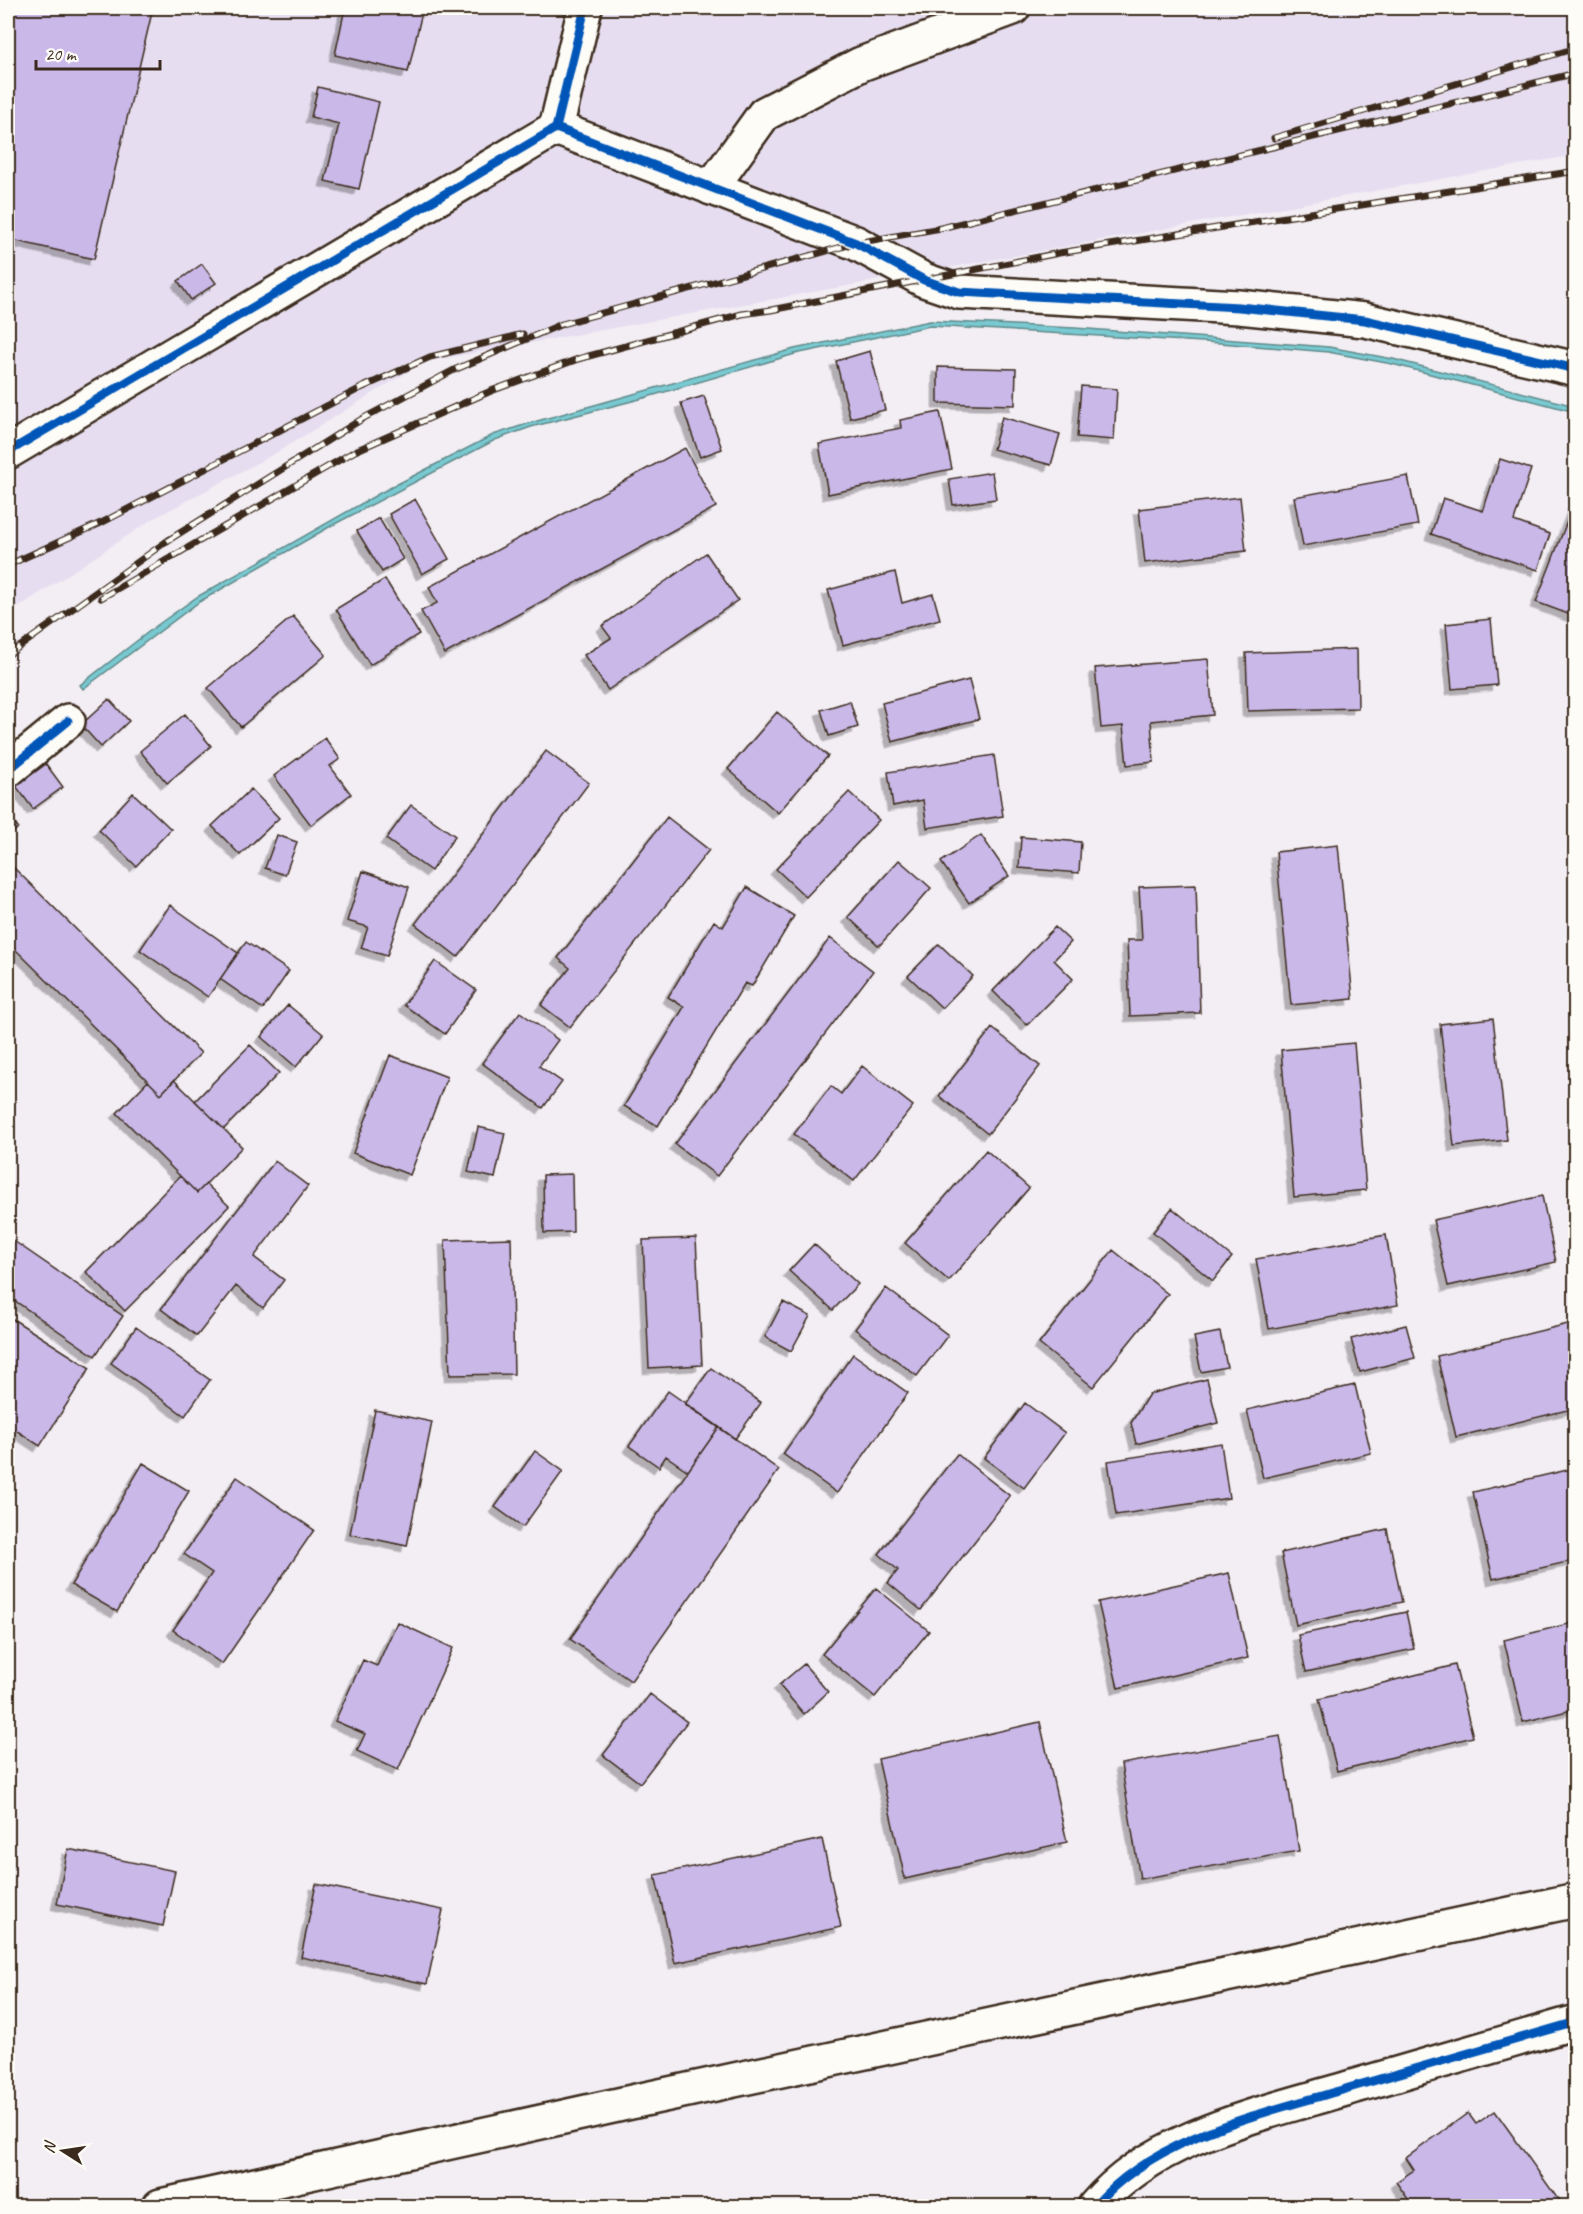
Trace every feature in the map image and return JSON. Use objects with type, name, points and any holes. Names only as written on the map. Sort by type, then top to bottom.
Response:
[{"type":"street","points":[[8,452],[556,128],[585,8]]},
{"type":"street","points":[[711,188],[764,114],[861,64],[1013,8]]},
{"type":"street","points":[[556,128],[856,243],[924,280],[959,292],[1239,307],[1365,320],[1575,369]]},
{"type":"street","points":[[8,770],[68,722]]},
{"type":"street","points":[[160,2206],[671,2093],[1575,1900]]},
{"type":"street","points":[[1095,2206],[1128,2174],[1167,2150],[1214,2130],[1575,2022]]},
{"type":"shaded area","points":[[8,8],[1575,8],[1575,155],[424,362],[276,453],[153,519],[8,614]]},
{"type":"water","points":[[930,321],[1075,328],[1329,347],[1393,359],[1575,406],[1575,412],[1392,364],[1328,352],[1220,343],[930,326],[795,354],[644,398],[531,427],[495,440],[331,526],[199,602],[83,689],[80,685],[197,597],[380,493],[493,435],[794,349]]},
{"type":"building","points":[[8,8],[153,8],[94,259],[8,239]]},
{"type":"building","points":[[345,8],[423,8],[408,72],[335,55]]},
{"type":"building","points":[[318,87],[379,102],[359,189],[325,181],[339,124],[311,117]]},
{"type":"building","points":[[202,264],[216,283],[191,300],[178,281]]},
{"type":"building","points":[[870,351],[885,410],[850,418],[836,361]]},
{"type":"building","points":[[938,367],[1016,369],[1015,405],[938,403]]},
{"type":"building","points":[[1081,386],[1117,389],[1114,440],[1077,437]]},
{"type":"building","points":[[704,396],[722,449],[700,457],[681,403]]},
{"type":"building","points":[[940,412],[952,469],[828,494],[819,444],[901,428],[900,420]]},
{"type":"building","points":[[1002,417],[1060,434],[1051,465],[993,449]]},
{"type":"building","points":[[685,448],[716,507],[445,654],[421,611],[437,603],[429,587]]},
{"type":"building","points":[[1500,459],[1531,469],[1514,521],[1550,534],[1538,570],[1431,534],[1443,498],[1483,511]]},
{"type":"building","points":[[992,472],[996,499],[953,505],[949,479]]},
{"type":"building","points":[[1408,476],[1418,525],[1303,546],[1294,497]]},
{"type":"building","points":[[1240,497],[1246,551],[1145,563],[1139,509]]},
{"type":"building","points":[[1576,498],[1576,617],[1536,602]]},
{"type":"building","points":[[415,499],[449,559],[422,574],[389,514]]},
{"type":"building","points":[[379,518],[403,559],[382,572],[357,531]]},
{"type":"building","points":[[706,553],[738,600],[608,690],[584,655],[611,638],[602,626]]},
{"type":"building","points":[[895,572],[902,603],[933,594],[940,619],[843,645],[828,590]]},
{"type":"building","points":[[385,579],[419,634],[370,665],[336,609]]},
{"type":"building","points":[[293,616],[326,655],[241,727],[208,688]]},
{"type":"building","points":[[1491,619],[1497,685],[1452,689],[1446,624]]},
{"type":"building","points":[[1357,649],[1358,708],[1248,711],[1246,653]]},
{"type":"building","points":[[1208,659],[1213,715],[1151,721],[1154,762],[1127,765],[1123,726],[1101,728],[1095,668]]},
{"type":"building","points":[[969,680],[979,719],[892,742],[882,703]]},
{"type":"building","points":[[109,699],[129,721],[101,747],[81,725]]},
{"type":"building","points":[[850,701],[858,727],[829,736],[821,710]]},
{"type":"building","points":[[777,712],[828,756],[778,813],[728,769]]},
{"type":"building","points":[[185,714],[211,746],[167,783],[140,751]]},
{"type":"building","points":[[325,738],[340,759],[330,766],[351,794],[311,825],[274,776]]},
{"type":"building","points":[[546,751],[589,783],[458,957],[415,924]]},
{"type":"building","points":[[994,755],[1003,816],[927,828],[923,800],[893,806],[888,772]]},
{"type":"building","points":[[46,764],[63,787],[33,809],[16,786]]},
{"type":"building","points":[[251,789],[279,818],[240,855],[212,826]]},
{"type":"building","points":[[849,792],[879,820],[806,897],[776,869]]},
{"type":"building","points":[[133,793],[171,829],[136,866],[99,830]]},
{"type":"building","points":[[411,805],[455,836],[431,871],[386,839]]},
{"type":"building","points":[[8,813],[18,828],[8,836]]},
{"type":"building","points":[[667,817],[709,850],[570,1027],[541,1005],[570,968],[558,958]]},
{"type":"building","points":[[277,835],[297,842],[285,875],[265,868]]},
{"type":"building","points":[[981,835],[1009,876],[969,903],[941,862]]},
{"type":"building","points":[[1021,837],[1081,842],[1079,873],[1019,868]]},
{"type":"building","points":[[1338,845],[1353,999],[1291,1005],[1276,852]]},
{"type":"building","points":[[899,860],[931,888],[879,946],[848,917]]},
{"type":"building","points":[[9,863],[201,1053],[161,1094],[13,947],[8,953]]},
{"type":"building","points":[[363,871],[409,887],[387,956],[361,948],[368,927],[347,921]]},
{"type":"building","points":[[1196,885],[1200,1013],[1130,1016],[1127,940],[1142,940],[1139,887]]},
{"type":"building","points":[[747,887],[794,916],[752,986],[745,983],[658,1126],[624,1106],[684,1007],[668,997],[714,921],[723,927]]},
{"type":"building","points":[[170,905],[238,953],[208,997],[140,950]]},
{"type":"building","points":[[1055,927],[1071,942],[1054,960],[1073,979],[1027,1025],[993,991]]},
{"type":"building","points":[[830,938],[873,971],[717,1176],[675,1144]]},
{"type":"building","points":[[246,942],[289,971],[263,1009],[220,979]]},
{"type":"building","points":[[939,944],[973,976],[942,1008],[908,976]]},
{"type":"building","points":[[435,961],[476,990],[445,1034],[404,1005]]},
{"type":"building","points":[[288,1005],[323,1034],[296,1067],[261,1037]]},
{"type":"building","points":[[520,1012],[558,1040],[539,1066],[562,1082],[543,1108],[482,1063]]},
{"type":"building","points":[[1493,1018],[1507,1140],[1454,1146],[1440,1024]]},
{"type":"building","points":[[992,1028],[1040,1066],[988,1134],[939,1096]]},
{"type":"building","points":[[1354,1043],[1366,1190],[1294,1197],[1281,1050]]},
{"type":"building","points":[[250,1045],[279,1073],[224,1129],[195,1101]]},
{"type":"building","points":[[390,1055],[447,1077],[410,1175],[353,1153]]},
{"type":"building","points":[[862,1066],[913,1106],[854,1181],[794,1134],[831,1086],[841,1094]]},
{"type":"building","points":[[174,1080],[242,1147],[197,1193],[117,1113],[148,1081],[161,1094]]},
{"type":"building","points":[[478,1127],[505,1133],[495,1178],[468,1172]]},
{"type":"building","points":[[986,1150],[1029,1188],[949,1281],[905,1243]]},
{"type":"building","points":[[275,1161],[308,1186],[254,1257],[284,1280],[263,1308],[236,1286],[197,1336],[161,1309]]},
{"type":"building","points":[[572,1174],[573,1232],[544,1233],[543,1175]]},
{"type":"building","points":[[180,1176],[197,1193],[206,1184],[229,1206],[125,1311],[86,1272]]},
{"type":"building","points":[[1542,1196],[1556,1262],[1448,1286],[1433,1220]]},
{"type":"building","points":[[1172,1208],[1232,1257],[1213,1281],[1153,1232]]},
{"type":"building","points":[[1386,1235],[1398,1305],[1269,1329],[1256,1259]]},
{"type":"building","points":[[8,1237],[123,1316],[95,1356],[8,1296]]},
{"type":"building","points":[[511,1238],[514,1374],[450,1375],[445,1240]]},
{"type":"building","points":[[696,1238],[702,1365],[649,1368],[643,1240]]},
{"type":"building","points":[[814,1244],[858,1284],[833,1310],[789,1271]]},
{"type":"building","points":[[1113,1250],[1168,1294],[1093,1387],[1039,1344]]},
{"type":"building","points":[[886,1288],[948,1335],[917,1376],[855,1329]]},
{"type":"building","points":[[783,1302],[810,1316],[791,1351],[765,1337]]},
{"type":"building","points":[[8,1316],[90,1368],[40,1446],[8,1425]]},
{"type":"building","points":[[1576,1322],[1576,1408],[1456,1437],[1437,1356]]},
{"type":"building","points":[[1406,1325],[1415,1358],[1360,1372],[1351,1339]]},
{"type":"building","points":[[136,1327],[210,1380],[185,1416],[111,1363]]},
{"type":"building","points":[[1220,1332],[1227,1367],[1201,1372],[1194,1337]]},
{"type":"building","points":[[853,1354],[908,1393],[837,1493],[783,1454]]},
{"type":"building","points":[[711,1368],[761,1403],[735,1439],[685,1404]]},
{"type":"building","points":[[1207,1379],[1218,1423],[1136,1444],[1131,1423],[1149,1394]]},
{"type":"building","points":[[1355,1385],[1371,1453],[1263,1478],[1247,1410]]},
{"type":"building","points":[[668,1391],[719,1427],[688,1471],[666,1456],[659,1467],[629,1446]]},
{"type":"building","points":[[1025,1403],[1065,1433],[1024,1488],[984,1458]]},
{"type":"building","points":[[375,1410],[432,1422],[407,1546],[350,1534]]},
{"type":"building","points":[[719,1427],[779,1470],[631,1681],[570,1639]]},
{"type":"building","points":[[1221,1443],[1229,1498],[1116,1515],[1108,1461]]},
{"type":"building","points":[[535,1451],[563,1471],[523,1527],[495,1507]]},
{"type":"building","points":[[957,1454],[1010,1496],[921,1610],[888,1583],[898,1570],[879,1554]]},
{"type":"building","points":[[143,1463],[189,1491],[117,1612],[71,1585]]},
{"type":"building","points":[[1576,1468],[1576,1560],[1493,1579],[1473,1492]]},
{"type":"building","points":[[237,1477],[314,1530],[222,1664],[173,1630],[212,1573],[184,1554]]},
{"type":"building","points":[[1387,1529],[1402,1602],[1296,1625],[1281,1553]]},
{"type":"building","points":[[1229,1573],[1248,1658],[1118,1688],[1098,1602]]},
{"type":"building","points":[[876,1588],[929,1631],[875,1697],[822,1654]]},
{"type":"building","points":[[1406,1612],[1414,1649],[1306,1672],[1298,1635]]},
{"type":"building","points":[[397,1622],[453,1648],[398,1770],[357,1751],[365,1734],[335,1721],[363,1660],[377,1666]]},
{"type":"building","points":[[1576,1622],[1576,1709],[1523,1722],[1504,1640]]},
{"type":"building","points":[[804,1664],[828,1692],[804,1714],[779,1685]]},
{"type":"building","points":[[1455,1665],[1473,1737],[1337,1771],[1319,1699]]},
{"type":"building","points":[[650,1694],[687,1722],[640,1783],[603,1755]]},
{"type":"building","points":[[1040,1722],[1067,1842],[905,1879],[878,1759]]},
{"type":"building","points":[[1280,1736],[1299,1851],[1140,1879],[1121,1764]]},
{"type":"building","points":[[822,1839],[841,1927],[675,1963],[655,1875]]},
{"type":"building","points":[[68,1849],[175,1871],[163,1926],[57,1904]]},
{"type":"building","points":[[316,1884],[443,1910],[427,1984],[301,1957]]},
{"type":"building","points":[[1495,2111],[1560,2202],[1554,2206],[1413,2206],[1396,2182],[1414,2170],[1406,2158],[1468,2113],[1476,2124]]},
{"type":"railway","points":[[1274,138],[1576,48]]},
{"type":"railway","points":[[8,655],[167,541],[362,419],[454,370],[562,324],[856,243],[941,228],[1576,73]]},
{"type":"railway","points":[[101,598],[355,451],[491,391],[578,359],[742,314],[1059,253],[1576,171]]},
{"type":"railway","points":[[8,565],[103,522],[361,388],[430,357],[523,334]]},
{"type":"cycle path","points":[[8,452],[556,128],[585,8]]},
{"type":"cycle path","points":[[556,128],[856,243],[924,280],[959,292],[1239,307],[1365,320],[1576,369]]},
{"type":"cycle path","points":[[8,770],[68,721]]},
{"type":"cycle path","points":[[1095,2206],[1120,2182],[1148,2161],[1214,2130],[1249,2117],[1576,2022]]}]
